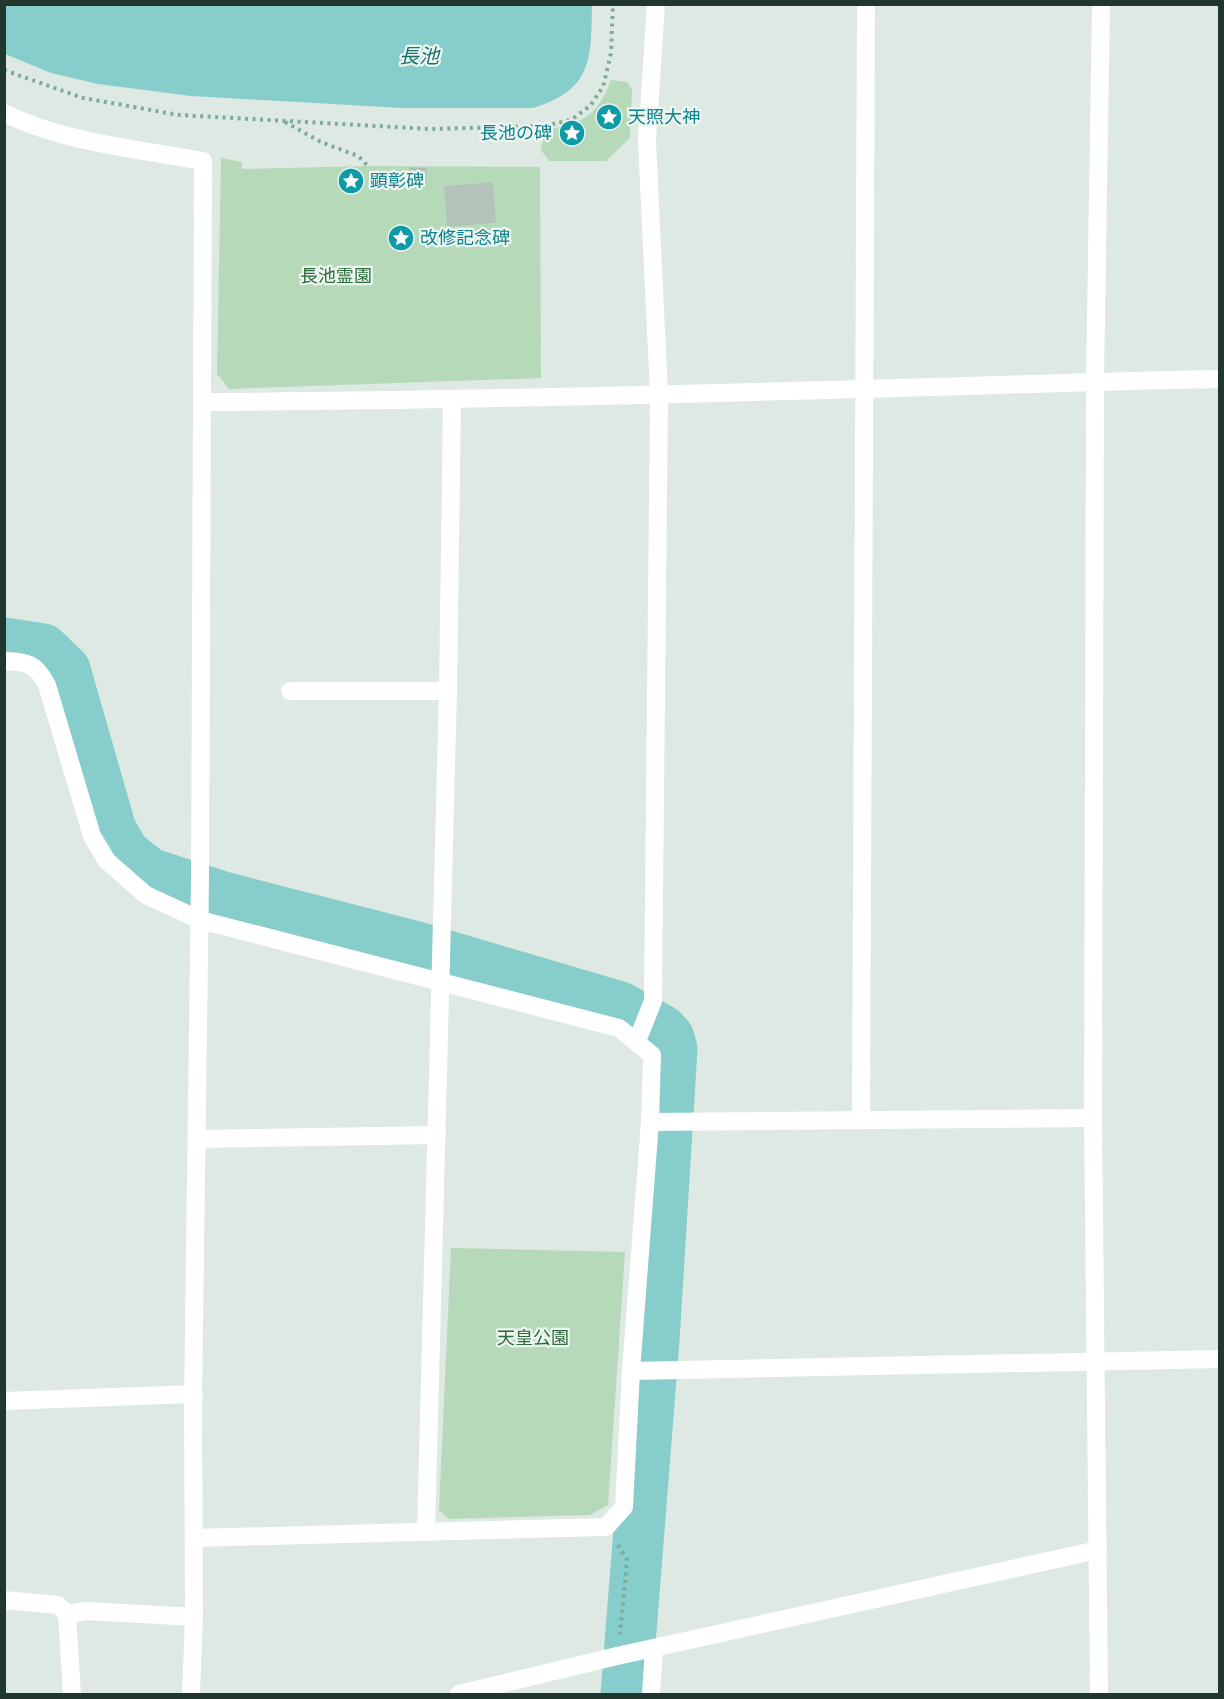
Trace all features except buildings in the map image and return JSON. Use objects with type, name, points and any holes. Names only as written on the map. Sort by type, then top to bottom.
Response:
[{"type":"street","points":[[639,1036],[653,1001],[659,394],[647,141],[656,4]]},
{"type":"street","points":[[861,1120],[866,4]]},
{"type":"street","points":[[1099,1695],[1093,1118],[1095,381],[1101,4]]},
{"type":"street","points":[[4,113],[50,131],[203,161],[200,921],[194,1394],[194,1617],[191,1695]]},
{"type":"street","points":[[202,402],[452,400],[1220,379]]},
{"type":"street","points":[[426,1532],[448,691],[452,400]]},
{"type":"street","points":[[4,661],[27,662],[40,671],[47,685],[92,836],[107,861],[146,895],[200,921],[619,1028],[639,1036],[652,1055],[663,1122],[624,1507],[606,1527],[194,1538]]},
{"type":"street","points":[[290,691],[448,691]]},
{"type":"street","points":[[663,1122],[1093,1118]]},
{"type":"street","points":[[197,1139],[437,1135]]},
{"type":"street","points":[[637,1371],[1220,1359]]},
{"type":"street","points":[[4,1401],[194,1394]]},
{"type":"street","points":[[459,1695],[633,1653],[1098,1550]]},
{"type":"street","points":[[4,1600],[58,1605],[67,1614],[72,1695]]},
{"type":"street","points":[[67,1614],[87,1611],[194,1617]]},
{"type":"street","points":[[633,1653],[651,1695]]},
{"type":"path","points":[[4,69],[83,98],[179,115],[430,129],[544,126],[571,120],[590,106],[603,87],[611,53],[613,4]]},
{"type":"path","points":[[282,120],[321,142],[358,156],[368,166]]},
{"type":"path","points":[[606,1527],[627,1560],[633,1653]]},
{"type":"green space","points":[[611,80],[627,82],[632,89],[630,138],[606,161],[549,161],[541,150],[545,130],[579,121],[587,116],[600,102]]},
{"type":"green space","name":"長池霊園","points":[[221,158],[242,162],[242,169],[368,166],[540,167],[541,378],[229,389],[217,374]]},
{"type":"green space","name":"天皇公園","points":[[451,1248],[625,1252],[608,1505],[590,1515],[449,1519],[439,1510]]},
{"type":"water","name":"長池","points":[[4,5],[592,5],[591,41],[585,70],[578,81],[553,101],[533,108],[402,108],[191,96],[98,84],[51,73],[5,54]]},
{"type":"waterway","points":[[4,643],[43,649],[65,670],[111,830],[125,854],[149,873],[223,897],[417,947],[620,1007],[662,1030],[669,1038],[672,1049],[654,1340],[626,1694]]},
{"type":"place","name":"天照大神","points":[[609,117]]},
{"type":"place","name":"長池の碑","points":[[572,133]]},
{"type":"place","name":"顕彰碑","points":[[351,181]]},
{"type":"place","name":"改修記念碑","points":[[401,238]]}]
